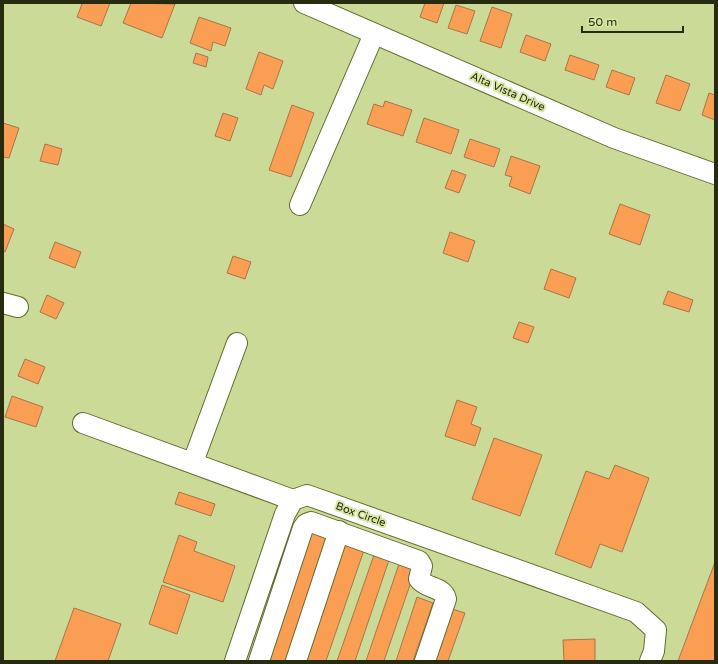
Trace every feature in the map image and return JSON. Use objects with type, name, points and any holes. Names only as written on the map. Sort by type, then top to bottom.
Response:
[{"type":"street","name":"Alta Vista Drive","points":[[304,3],[614,138],[715,174]]},
{"type":"street","points":[[300,205],[374,34]]},
{"type":"street","points":[[193,462],[237,343]]},
{"type":"street","points":[[83,423],[193,462],[293,500],[285,514],[235,661]]},
{"type":"street","name":"Box Circle","points":[[293,500],[307,495],[636,612],[656,630],[654,651],[650,661]]},
{"type":"street","points":[[259,661],[303,528],[306,524],[311,522],[415,559],[422,566],[419,579],[423,584],[440,590],[445,594],[446,599],[425,661]]},
{"type":"street","points":[[296,661],[339,531]]},
{"type":"building","points":[[78,3],[110,3],[101,26],[77,17],[82,4]]},
{"type":"building","points":[[131,3],[175,4],[162,38],[123,23]]},
{"type":"building","points":[[425,3],[444,3],[437,23],[420,17]]},
{"type":"building","points":[[456,5],[475,11],[467,34],[448,28]]},
{"type":"building","points":[[492,7],[512,14],[501,48],[480,41]]},
{"type":"building","points":[[199,17],[231,28],[225,46],[213,42],[211,51],[190,43]]},
{"type":"building","points":[[526,35],[551,44],[545,61],[520,52]]},
{"type":"building","points":[[259,52],[283,61],[273,89],[264,85],[261,95],[246,89]]},
{"type":"building","points":[[196,53],[208,57],[206,67],[193,63]]},
{"type":"building","points":[[570,55],[599,65],[594,80],[565,70]]},
{"type":"building","points":[[612,70],[635,78],[629,95],[606,87]]},
{"type":"building","points":[[666,75],[690,84],[680,111],[656,103]]},
{"type":"building","points":[[709,93],[715,95],[715,120],[702,115]]},
{"type":"building","points":[[385,101],[412,110],[403,136],[367,124],[374,104],[383,107]]},
{"type":"building","points":[[292,105],[314,113],[291,177],[269,170]]},
{"type":"building","points":[[223,113],[238,118],[230,141],[215,136]]},
{"type":"building","points":[[424,118],[459,130],[451,154],[416,142]]},
{"type":"building","points":[[3,123],[19,128],[9,158],[3,157]]},
{"type":"building","points":[[470,139],[500,149],[494,167],[464,157]]},
{"type":"building","points":[[45,144],[62,149],[58,165],[40,161]]},
{"type":"building","points":[[511,156],[540,166],[530,194],[509,186],[512,177],[505,175]]},
{"type":"building","points":[[452,170],[466,175],[459,193],[445,188]]},
{"type":"building","points":[[620,204],[650,215],[640,245],[609,234]]},
{"type":"building","points":[[3,224],[14,229],[5,252],[3,251]]},
{"type":"building","points":[[450,232],[475,241],[468,262],[443,253]]},
{"type":"building","points":[[55,242],[81,252],[75,268],[49,258]]},
{"type":"building","points":[[233,256],[251,262],[245,279],[227,273]]},
{"type":"building","points":[[551,269],[576,278],[569,298],[544,289]]},
{"type":"building","points":[[668,291],[693,300],[689,312],[663,304]]},
{"type":"building","points":[[47,295],[64,303],[56,319],[40,312]]},
{"type":"building","points":[[519,322],[534,327],[528,343],[513,338]]},
{"type":"building","points":[[25,359],[45,367],[38,384],[18,376]]},
{"type":"building","points":[[12,396],[43,407],[36,427],[5,417]]},
{"type":"building","points":[[457,400],[477,407],[471,424],[481,428],[475,446],[445,436]]},
{"type":"building","points":[[494,438],[542,455],[520,516],[472,499]]},
{"type":"building","points":[[615,465],[649,478],[622,552],[600,544],[591,568],[555,554],[586,471],[609,479]]},
{"type":"building","points":[[179,492],[215,504],[211,516],[175,504]]},
{"type":"building","points":[[311,531],[329,537],[287,661],[266,661]]},
{"type":"building","points":[[179,535],[197,542],[194,551],[235,566],[223,602],[163,582]]},
{"type":"building","points":[[345,544],[364,550],[326,661],[305,661]]},
{"type":"building","points":[[374,555],[389,560],[355,661],[337,661]]},
{"type":"building","points":[[715,562],[715,661],[678,661]]},
{"type":"building","points":[[399,564],[415,570],[384,661],[366,661]]},
{"type":"building","points":[[162,585],[190,595],[177,634],[149,624]]},
{"type":"building","points":[[417,597],[433,603],[413,661],[396,661]]},
{"type":"building","points":[[74,608],[121,624],[108,661],[55,661]]},
{"type":"building","points":[[449,608],[465,613],[448,661],[431,661]]},
{"type":"building","points":[[595,639],[595,661],[564,661],[563,640]]}]
